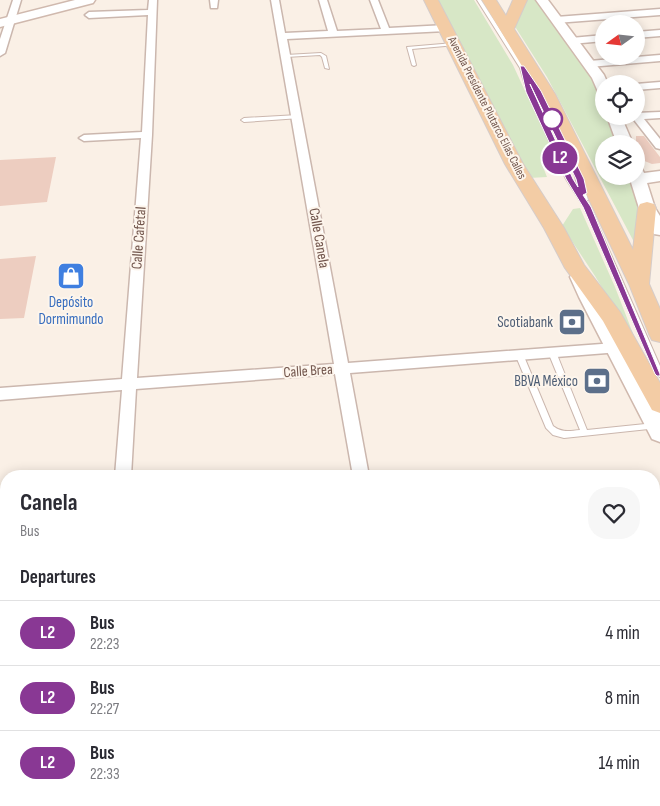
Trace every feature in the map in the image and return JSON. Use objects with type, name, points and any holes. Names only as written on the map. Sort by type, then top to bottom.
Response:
[{"type":"main road","name":"Avenida Presidente Plutarco Elías Calles","points":[[431,0],[514,164],[554,228],[575,268],[612,317],[660,404]]},
{"type":"main road","points":[[490,0],[548,94],[639,284],[660,334]]},
{"type":"main road","points":[[508,28],[520,0]]},
{"type":"main road","points":[[639,284],[647,208]]},
{"type":"street","points":[[0,53],[6,19],[17,0]]},
{"type":"street","points":[[6,19],[70,0]]},
{"type":"street","points":[[6,19],[89,0]]},
{"type":"street","name":"Calle Canela","points":[[275,0],[298,117],[360,470]]},
{"type":"street","points":[[324,0],[333,34]]},
{"type":"street","points":[[374,0],[386,31]]},
{"type":"street","points":[[542,0],[597,75]]},
{"type":"street","points":[[89,16],[152,6]]},
{"type":"street","name":"Calle Cafetal","points":[[123,470],[147,135],[152,6]]},
{"type":"street","points":[[556,20],[660,12]]},
{"type":"street","points":[[282,36],[446,28]]},
{"type":"street","points":[[645,34],[660,33]]},
{"type":"street","points":[[571,41],[595,39]]},
{"type":"street","points":[[589,64],[660,58]]},
{"type":"street","points":[[645,86],[660,85]]},
{"type":"street","points":[[645,116],[660,115]]},
{"type":"street","points":[[645,125],[656,135],[660,146]]},
{"type":"street","points":[[84,138],[147,135]]},
{"type":"street","points":[[645,175],[660,176]]},
{"type":"street","points":[[641,185],[647,208],[660,230]]},
{"type":"street","name":"Avenida Presidente Plutarco Elías Calles","points":[[575,268],[591,304],[658,429]]},
{"type":"street","name":"Calle Brea","points":[[0,394],[615,348]]},
{"type":"lane","points":[[479,0],[538,91],[559,135]]},
{"type":"lane","points":[[414,65],[409,48],[454,44]]},
{"type":"lane","points":[[286,56],[321,54],[324,56],[327,68]]},
{"type":"lane","points":[[522,68],[529,92],[569,179],[587,207]]},
{"type":"lane","points":[[244,120],[298,117]]},
{"type":"lane","points":[[576,170],[587,207],[660,374]]},
{"type":"lane","points":[[552,352],[585,433]]},
{"type":"lane","points":[[519,354],[553,431],[560,435],[658,429]]},
{"type":"green space","points":[[434,0],[474,0],[513,65],[556,158],[545,159],[549,167],[543,167],[547,177],[529,178]]},
{"type":"green space","points":[[526,0],[539,0],[595,78],[595,125],[612,125],[615,135],[595,135],[595,168],[547,77],[514,25]]},
{"type":"green space","points":[[604,185],[633,185],[639,202],[634,242]]},
{"type":"green space","points":[[580,208],[615,287],[639,349],[562,226],[573,209]]},
{"type":"building","points":[[645,137],[660,157],[660,163],[652,164],[645,161]]},
{"type":"building","points":[[56,157],[47,202],[0,206],[0,160]]},
{"type":"building","points":[[36,256],[24,318],[0,319],[0,259]]},
{"type":"bus line","name":"L2","points":[[583,193],[580,179],[538,91],[522,68],[529,92],[569,179],[587,207],[660,374]]},
{"type":"place","name":"Depósito Dormimundo","points":[[71,276]]},
{"type":"place","name":"Scotiabank","points":[[572,322]]},
{"type":"place","name":"BBVA México","points":[[597,381]]}]
